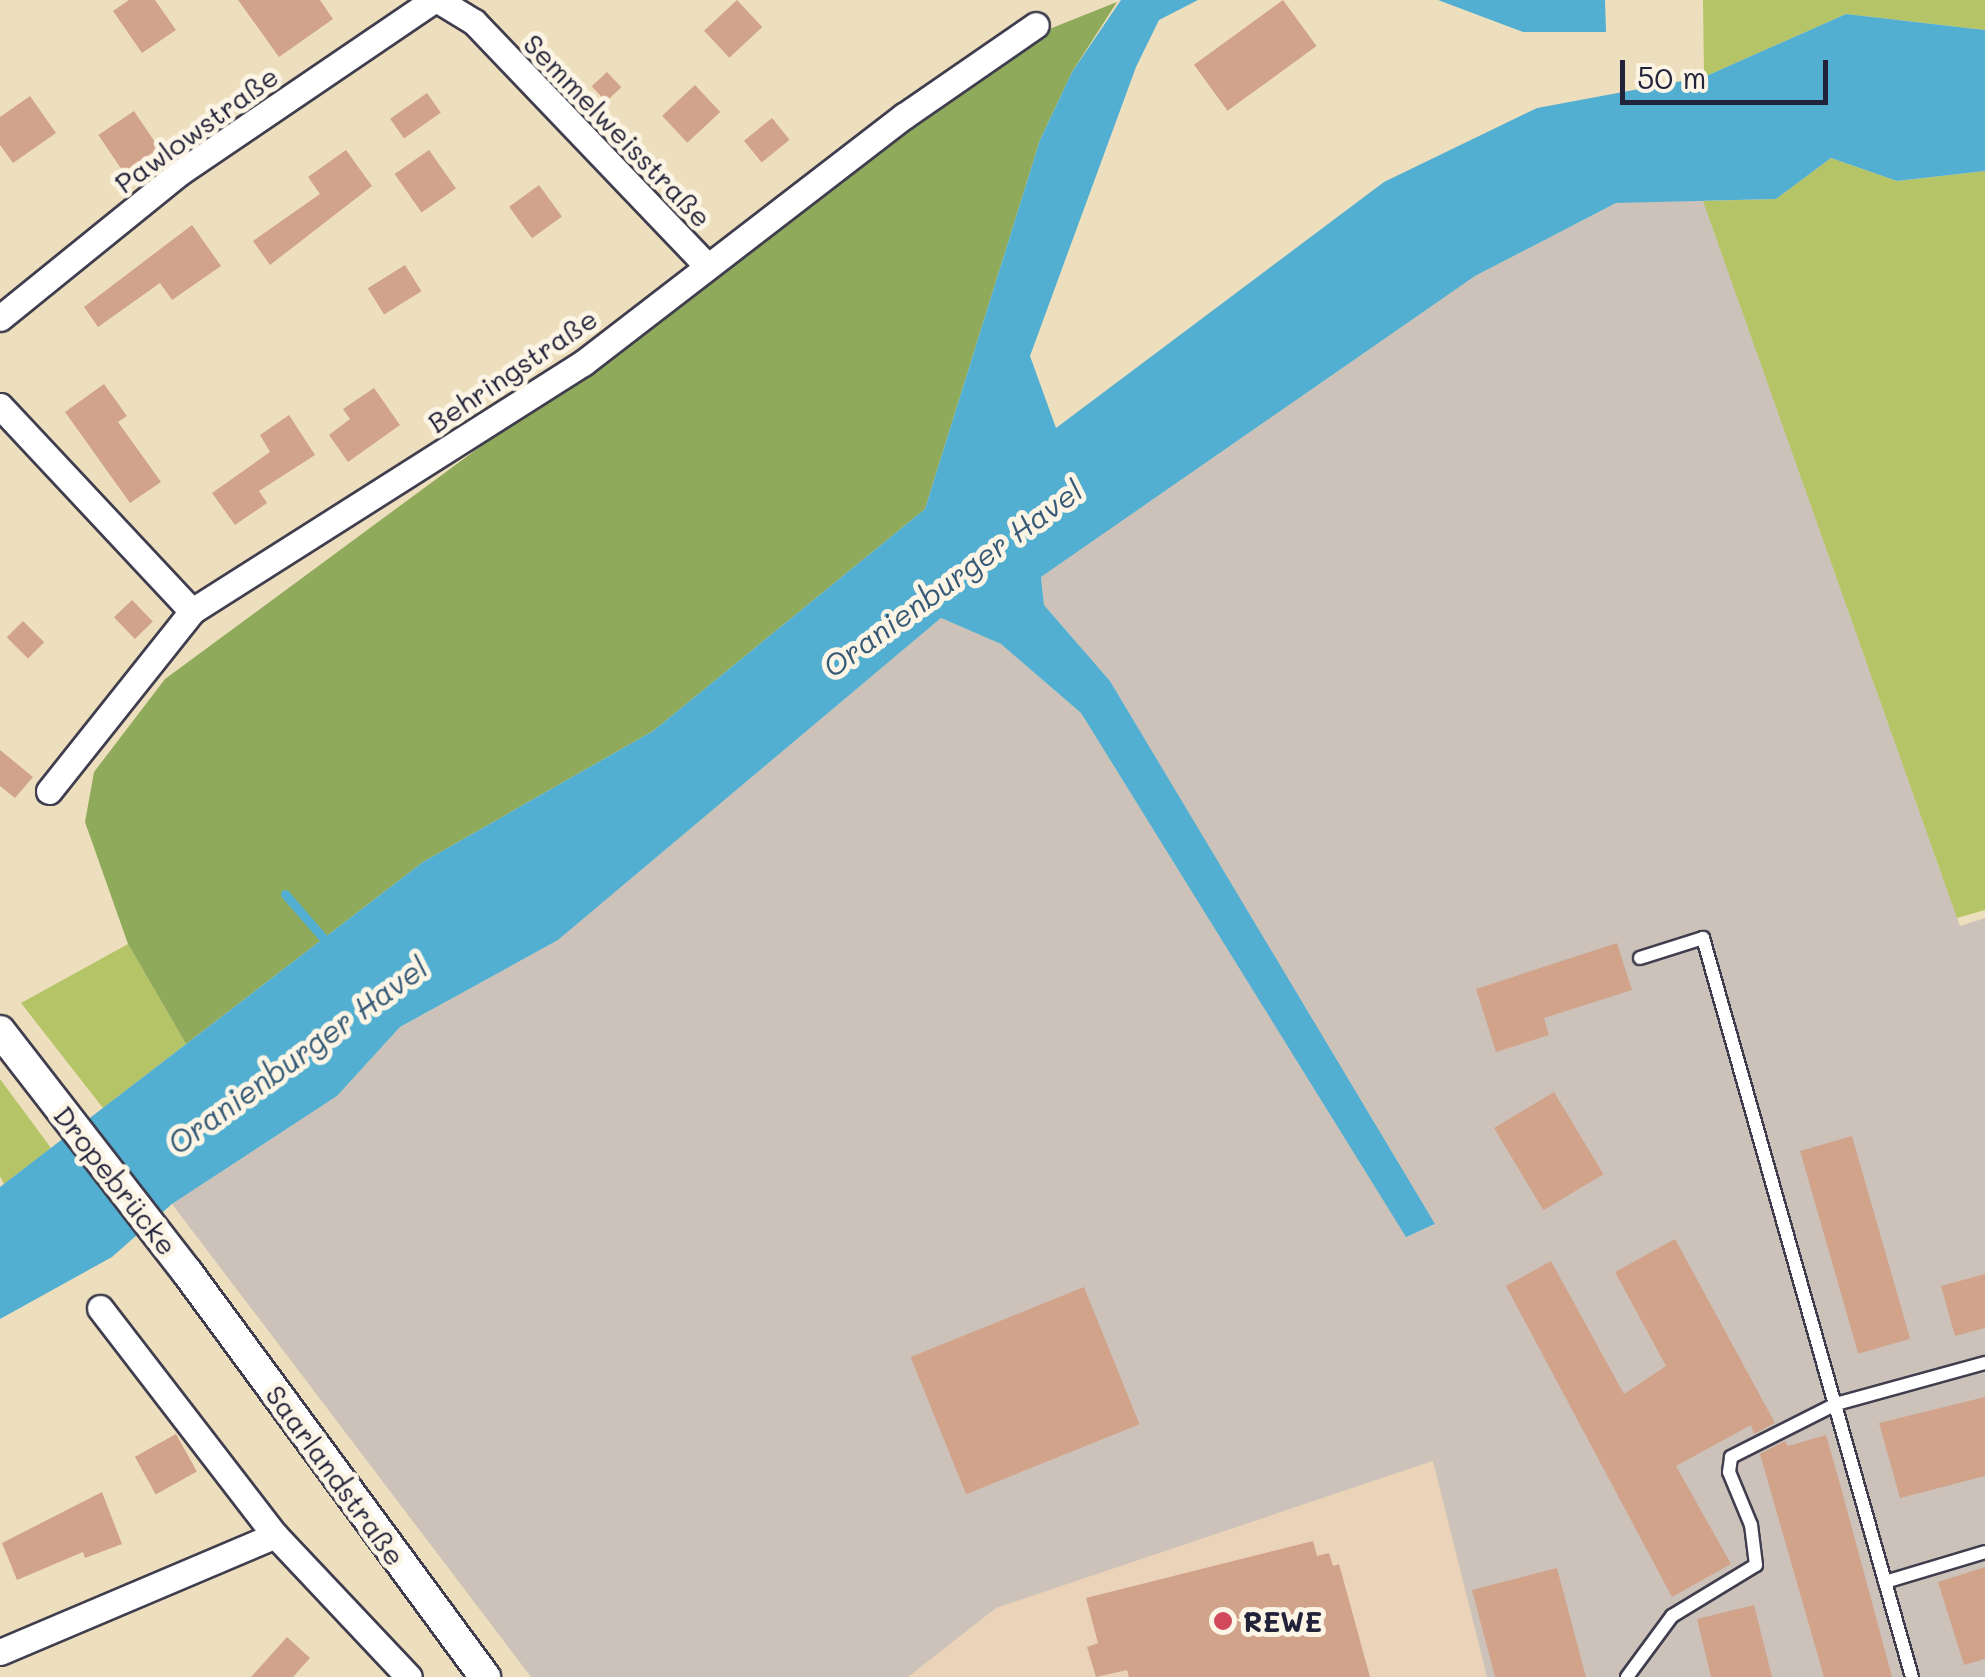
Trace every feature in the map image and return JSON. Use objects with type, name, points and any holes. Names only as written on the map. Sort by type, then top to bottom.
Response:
[{"type":"street","name":"Semmelweisstraße","points":[[436,0],[474,22],[706,265]]},
{"type":"street","name":"Pawlowstraße","points":[[0,318],[179,173],[436,0]]},
{"type":"street","name":"Behringstraße","points":[[50,791],[192,612],[583,363],[706,265],[1016,34],[1036,25]]},
{"type":"street","points":[[0,406],[192,612]]},
{"type":"street","name":"Dropebrücke","points":[[0,1031],[187,1272]]},
{"type":"street","name":"Saarlandstraße","points":[[187,1272],[485,1677]]},
{"type":"street","points":[[100,1308],[275,1535],[409,1677]]},
{"type":"street","points":[[0,1652],[275,1535]]},
{"type":"lane","points":[[1640,958],[1703,938],[1912,1677]]},
{"type":"lane","points":[[1627,1677],[1672,1616],[1756,1565],[1751,1525],[1729,1472],[1731,1457],[1836,1404],[1985,1363]]},
{"type":"lane","points":[[1885,1582],[1985,1552]]},
{"type":"shaded area","points":[[1703,200],[1960,926],[1985,918],[1985,1677],[1487,1677],[1433,1461],[996,1608],[908,1677],[531,1677],[172,1204],[337,1096],[400,1027],[558,940],[941,618],[1001,644],[1081,713],[1406,1236],[1434,1225],[1110,681],[1044,605],[1041,577],[1475,276],[1616,203]]},
{"type":"shaded area","points":[[1434,1461],[1487,1677],[908,1677],[996,1608]]},
{"type":"green space","points":[[1703,0],[1985,0],[1985,30],[1846,14],[1704,77]]},
{"type":"green space","points":[[1117,2],[1072,72],[1040,140],[925,509],[653,731],[423,862],[186,1044],[128,944],[85,822],[94,772],[165,679],[705,281],[1014,43]]},
{"type":"green space","points":[[1831,158],[1897,181],[1985,171],[1985,910],[1957,918],[1703,201],[1776,199]]},
{"type":"green space","points":[[128,944],[186,1044],[103,1108],[21,1003]]},
{"type":"green space","points":[[0,1079],[51,1148],[4,1184],[0,1176]]},
{"type":"water","name":"Oranienburger Havel","points":[[1121,0],[1198,0],[1159,20],[1136,67],[1030,356],[1056,428],[1384,182],[1537,108],[1704,77],[1846,14],[1985,30],[1985,171],[1897,181],[1831,158],[1776,199],[1616,203],[1475,276],[1041,577],[1044,605],[1110,681],[1435,1224],[1406,1237],[1081,713],[1001,644],[941,618],[558,940],[400,1027],[337,1096],[172,1204],[112,1257],[0,1319],[0,1187],[423,862],[653,731],[925,509],[1040,140],[1072,72]]},
{"type":"water","points":[[1438,0],[1605,0],[1606,32],[1523,32]]},
{"type":"building","points":[[129,0],[155,0],[176,30],[142,53],[113,11]]},
{"type":"building","points":[[238,0],[320,0],[333,19],[279,57]]},
{"type":"building","points":[[737,0],[762,27],[729,58],[704,31]]},
{"type":"building","points":[[1283,0],[1317,46],[1228,111],[1194,65]]},
{"type":"building","points":[[607,72],[621,87],[606,102],[592,86]]},
{"type":"building","points":[[695,85],[720,112],[687,143],[662,116]]},
{"type":"building","points":[[427,93],[441,113],[404,138],[390,119]]},
{"type":"building","points":[[30,96],[56,133],[13,163],[0,145],[0,117]]},
{"type":"building","points":[[134,111],[159,148],[124,172],[98,135]]},
{"type":"building","points":[[772,118],[790,140],[762,162],[744,141]]},
{"type":"building","points":[[346,150],[372,186],[270,265],[253,241],[320,194],[308,177]]},
{"type":"building","points":[[429,150],[456,189],[422,213],[395,174]]},
{"type":"building","points":[[539,185],[562,217],[532,238],[509,207]]},
{"type":"building","points":[[192,225],[221,266],[172,300],[160,283],[98,327],[84,307]]},
{"type":"building","points":[[405,265],[421,291],[384,315],[368,288]]},
{"type":"building","points":[[104,384],[127,416],[118,422],[161,482],[130,503],[65,412]]},
{"type":"building","points":[[374,388],[400,425],[348,462],[329,435],[350,419],[343,409]]},
{"type":"building","points":[[289,415],[315,455],[259,491],[267,503],[235,525],[212,493],[270,452],[260,435]]},
{"type":"building","points":[[132,600],[153,622],[135,639],[114,617]]},
{"type":"building","points":[[23,621],[44,642],[28,658],[7,637]]},
{"type":"building","points":[[0,750],[33,777],[15,798],[0,786]]},
{"type":"building","points":[[1617,943],[1632,990],[1544,1018],[1549,1035],[1496,1052],[1476,989]]},
{"type":"building","points":[[1554,1092],[1603,1174],[1543,1210],[1494,1128]]},
{"type":"building","points":[[1852,1136],[1910,1339],[1858,1354],[1800,1151]]},
{"type":"building","points":[[1675,1239],[1775,1423],[1754,1434],[1751,1425],[1676,1466],[1731,1564],[1672,1597],[1506,1286],[1551,1261],[1624,1394],[1666,1366],[1615,1272]]},
{"type":"building","points":[[1985,1274],[1985,1328],[1955,1336],[1941,1286]]},
{"type":"building","points":[[1084,1287],[1139,1424],[966,1494],[911,1357]]},
{"type":"building","points":[[1985,1397],[1985,1476],[1900,1498],[1879,1423]]},
{"type":"building","points":[[176,1434],[197,1472],[156,1494],[135,1457]]},
{"type":"building","points":[[1826,1435],[1892,1677],[1824,1677],[1760,1454],[1785,1441],[1788,1446]]},
{"type":"building","points":[[102,1492],[122,1544],[85,1558],[83,1552],[17,1580],[2,1543]]},
{"type":"building","name":"REWE","points":[[1313,1541],[1317,1556],[1329,1553],[1333,1566],[1339,1564],[1370,1677],[1129,1677],[1127,1670],[1096,1677],[1087,1647],[1098,1643],[1086,1598]]},
{"type":"building","points":[[1985,1567],[1985,1659],[1964,1665],[1938,1582]]},
{"type":"building","points":[[1557,1568],[1586,1677],[1495,1677],[1472,1590]]},
{"type":"building","points":[[1754,1605],[1772,1677],[1711,1677],[1697,1619]]},
{"type":"building","points":[[287,1637],[310,1658],[293,1677],[251,1677]]},
{"type":"waterway","points":[[285,894],[331,947]]},
{"type":"place","name":"REWE","points":[[1223,1621]]}]
